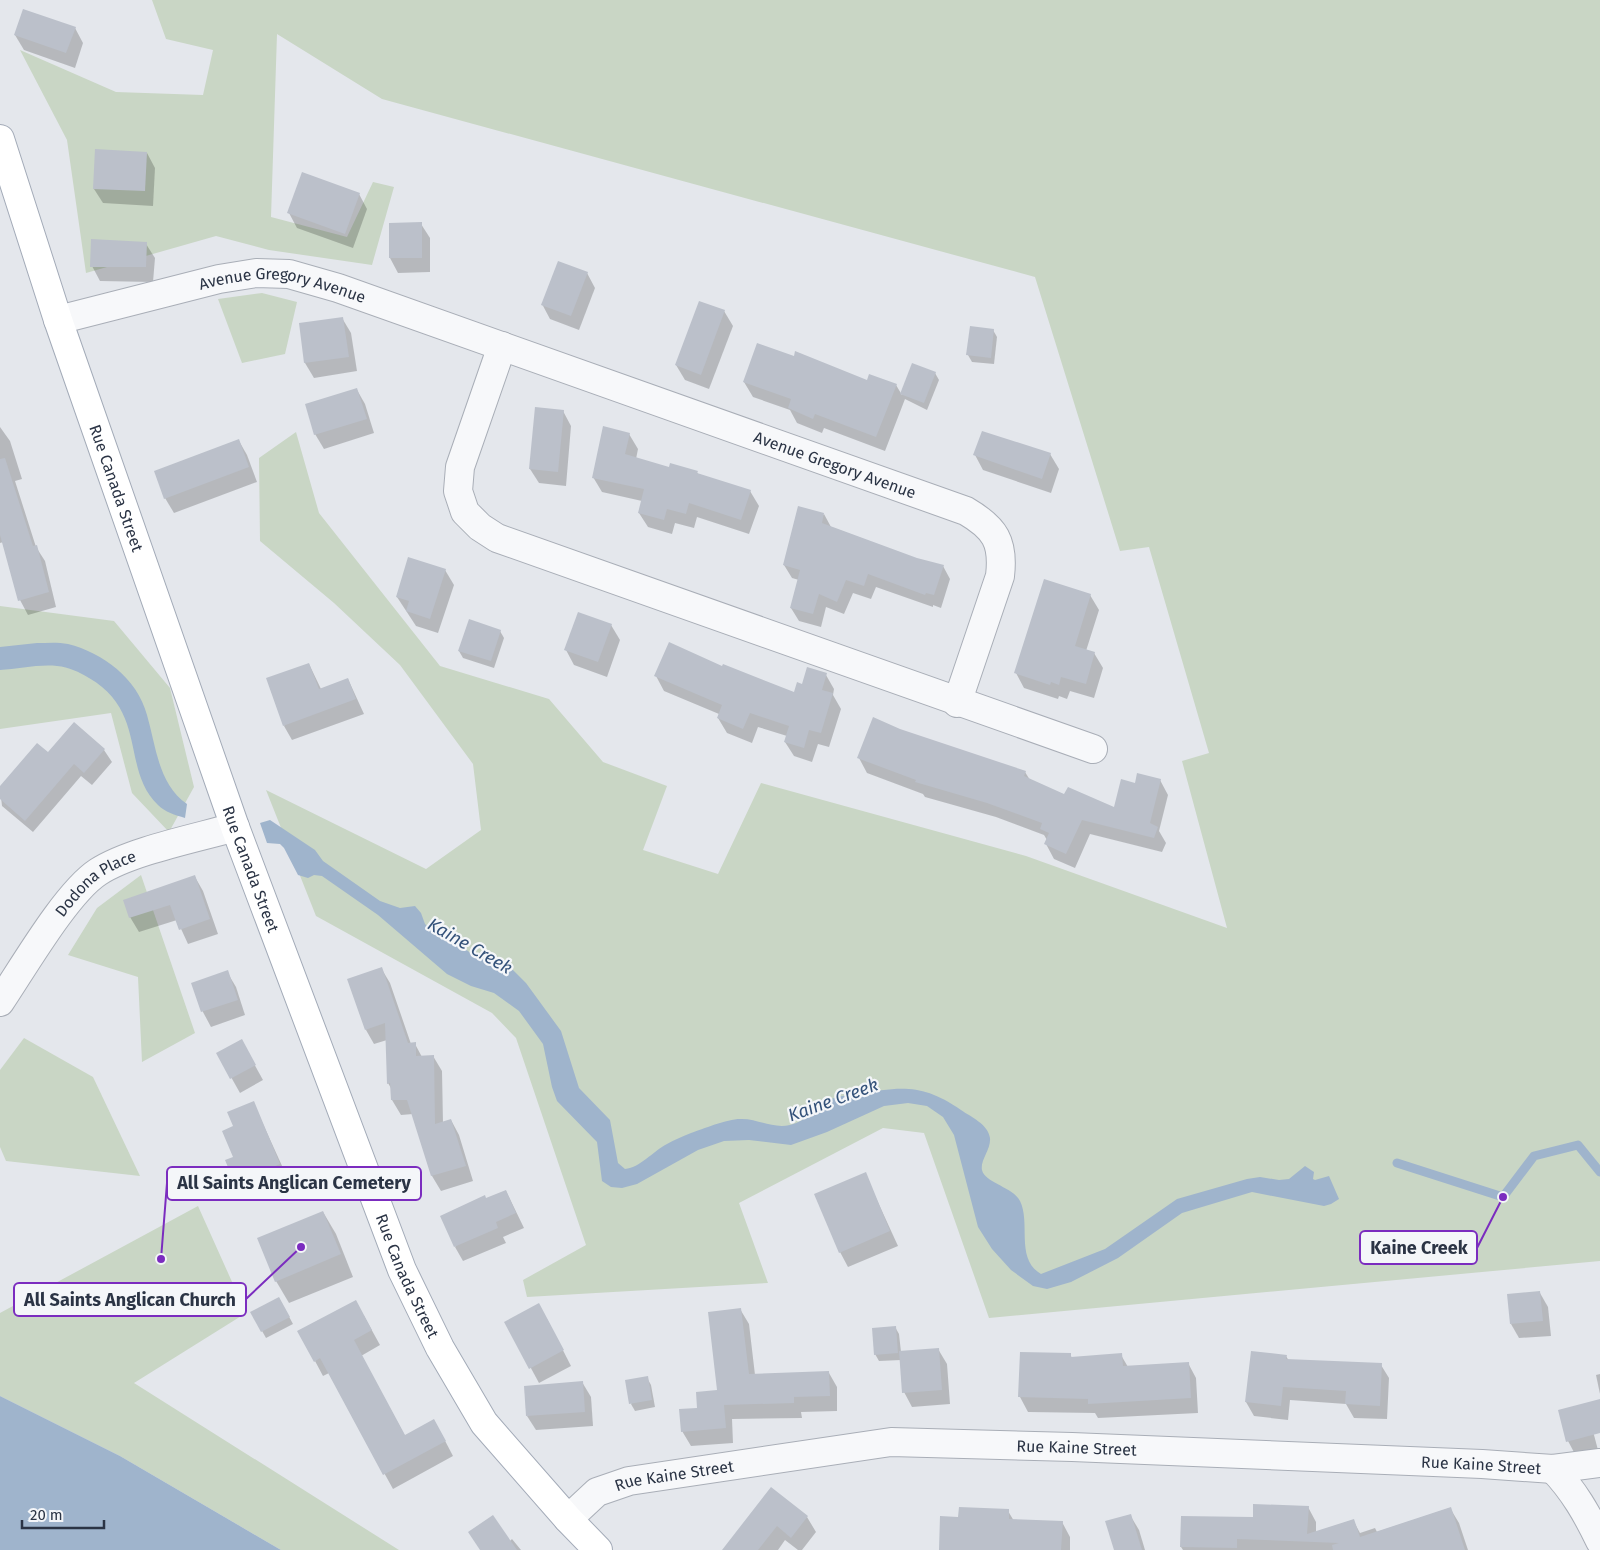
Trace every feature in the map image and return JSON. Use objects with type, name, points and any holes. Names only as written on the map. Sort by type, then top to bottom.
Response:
[{"type":"main road","name":"Rue Canada Street","points":[[0,139],[58,320],[235,827],[406,1279],[440,1348],[484,1423],[568,1519],[598,1550]]},
{"type":"street","name":"Avenue Gregory Avenue","points":[[58,320],[219,279],[256,273],[289,274],[338,288],[966,511],[983,521],[996,536],[1002,556],[1000,576],[957,702]]},
{"type":"street","points":[[502,346],[460,467],[458,491],[465,512],[480,527],[497,538],[1093,749]]},
{"type":"street","name":"Dodona Place","points":[[0,1002],[56,918],[77,892],[98,872],[131,857],[235,827]]},
{"type":"street","name":"Rue Kaine Street","points":[[568,1519],[597,1492],[629,1481],[891,1442],[1072,1446],[1482,1464],[1553,1469],[1600,1463]]},
{"type":"street","points":[[1553,1469],[1568,1484],[1584,1508],[1600,1541]]},
{"type":"green space","points":[[152,0],[1600,0],[1600,1261],[989,1318],[924,1133],[883,1128],[739,1203],[768,1283],[527,1297],[523,1280],[586,1245],[516,1038],[492,1013],[316,916],[266,790],[426,869],[481,830],[473,764],[400,665],[334,603],[260,541],[259,458],[296,432],[319,513],[440,666],[549,699],[603,762],[667,786],[643,850],[718,874],[761,783],[1026,856],[1227,928],[1182,761],[1209,753],[1149,547],[1120,551],[1035,277],[382,99],[277,34],[271,217],[347,237],[373,182],[394,187],[372,265],[269,250],[216,236],[86,273],[67,140],[20,50],[116,92],[203,95],[213,50],[166,39]]},
{"type":"green space","points":[[262,293],[297,302],[285,354],[242,363],[218,299]]},
{"type":"green space","points":[[0,606],[114,621],[170,688],[194,787],[169,832],[132,793],[111,713],[0,729]]},
{"type":"green space","points":[[141,875],[195,1033],[142,1062],[138,977],[68,955],[97,908]]},
{"type":"green space","points":[[24,1038],[93,1077],[140,1176],[6,1161],[0,1147],[0,1070]]},
{"type":"green space","points":[[198,1206],[246,1313],[134,1383],[399,1550],[281,1550],[120,1456],[0,1396],[0,1313]]},
{"type":"water","points":[[37,643],[64,643],[81,648],[106,661],[127,679],[142,702],[164,775],[177,796],[187,804],[185,818],[170,813],[158,805],[147,791],[140,775],[127,724],[119,707],[107,692],[89,678],[74,670],[61,667],[43,666],[0,670],[0,647]]},
{"type":"water","points":[[270,820],[315,850],[323,861],[380,901],[400,908],[415,906],[421,913],[425,924],[438,936],[459,944],[473,955],[497,961],[512,969],[526,983],[561,1031],[579,1088],[610,1120],[618,1163],[625,1169],[631,1168],[676,1140],[723,1122],[742,1119],[778,1126],[790,1125],[802,1120],[822,1104],[837,1097],[886,1090],[911,1089],[923,1091],[947,1101],[978,1121],[989,1133],[990,1142],[982,1170],[988,1178],[1012,1192],[1020,1201],[1023,1210],[1028,1259],[1041,1274],[1105,1249],[1177,1199],[1247,1179],[1260,1177],[1279,1180],[1289,1179],[1305,1166],[1314,1172],[1313,1179],[1315,1180],[1329,1176],[1339,1199],[1324,1206],[1252,1192],[1182,1213],[1118,1258],[1071,1282],[1047,1289],[1033,1286],[1011,1270],[992,1249],[978,1227],[954,1135],[943,1117],[927,1106],[908,1103],[884,1106],[827,1132],[791,1145],[749,1140],[724,1141],[698,1150],[637,1184],[622,1188],[611,1187],[602,1181],[597,1142],[557,1101],[552,1087],[543,1044],[519,1011],[494,993],[471,986],[447,974],[378,915],[322,876],[314,875],[308,878],[298,875],[284,848],[280,844],[267,843],[260,823]]},
{"type":"water","points":[[0,1396],[120,1456],[281,1550],[0,1550]]},
{"type":"building","points":[[23,9],[76,27],[66,53],[14,35]]},
{"type":"building","points":[[95,149],[147,152],[145,191],[93,189]]},
{"type":"building","points":[[302,172],[360,193],[345,234],[287,213]]},
{"type":"building","points":[[422,222],[422,258],[389,258],[389,223]]},
{"type":"building","points":[[91,239],[147,242],[146,267],[90,267]]},
{"type":"building","points":[[558,261],[588,272],[571,316],[541,305]]},
{"type":"building","points":[[699,301],[725,310],[701,375],[675,365]]},
{"type":"building","points":[[343,317],[349,357],[304,363],[299,323]]},
{"type":"building","points":[[970,326],[994,329],[991,358],[966,355]]},
{"type":"building","points":[[757,343],[794,356],[795,351],[867,380],[869,374],[897,384],[876,437],[815,414],[813,419],[788,408],[791,399],[743,382]]},
{"type":"building","points":[[912,363],[936,372],[924,403],[900,394]]},
{"type":"building","points":[[357,388],[367,419],[314,435],[305,404]]},
{"type":"building","points":[[535,407],[564,410],[558,472],[529,469]]},
{"type":"building","points":[[603,426],[630,433],[625,454],[669,467],[670,463],[698,471],[697,473],[751,490],[741,520],[689,503],[686,514],[667,509],[664,520],[638,513],[644,489],[592,478]]},
{"type":"building","points":[[982,431],[1051,453],[1042,479],[973,455]]},
{"type":"building","points":[[239,439],[249,467],[164,499],[154,471]]},
{"type":"building","points":[[5,458],[33,546],[37,545],[49,592],[18,601],[0,535],[0,459]]},
{"type":"building","points":[[798,506],[824,513],[822,523],[917,558],[944,565],[934,595],[926,593],[925,595],[868,574],[864,586],[846,580],[837,602],[819,594],[813,614],[790,608],[800,570],[783,565]]},
{"type":"building","points":[[408,557],[446,569],[430,619],[406,611],[409,601],[396,597]]},
{"type":"building","points":[[1044,579],[1091,594],[1075,646],[1095,652],[1086,684],[1061,677],[1059,685],[1051,682],[1050,685],[1014,673]]},
{"type":"building","points":[[578,612],[612,624],[598,662],[564,650]]},
{"type":"building","points":[[469,619],[501,630],[491,661],[458,651]]},
{"type":"building","points":[[669,642],[722,666],[723,664],[794,692],[797,682],[802,684],[807,667],[827,673],[822,690],[833,693],[821,733],[809,730],[804,748],[784,742],[789,726],[750,713],[743,729],[717,718],[722,705],[654,676]]},
{"type":"building","points":[[309,663],[319,689],[348,678],[356,699],[283,726],[266,678]]},
{"type":"building","points":[[873,717],[900,729],[1026,771],[1024,776],[1064,794],[1068,787],[1114,807],[1121,779],[1135,783],[1137,773],[1161,779],[1150,823],[1158,827],[1154,838],[1082,820],[1066,854],[1044,844],[1049,833],[1040,829],[1042,823],[987,803],[915,782],[916,780],[857,758]]},
{"type":"building","points":[[74,722],[105,749],[84,773],[74,764],[25,821],[0,799],[0,786],[37,743],[48,752]]},
{"type":"building","points":[[195,875],[210,919],[179,930],[170,905],[129,918],[123,900]]},
{"type":"building","points":[[382,967],[408,1043],[416,1042],[416,1056],[434,1055],[435,1124],[451,1119],[466,1166],[431,1176],[407,1100],[391,1100],[390,1083],[387,1084],[385,1023],[365,1030],[347,979]]},
{"type":"building","points":[[228,970],[238,1000],[201,1012],[191,983]]},
{"type":"building","points":[[242,1039],[256,1065],[230,1079],[216,1053]]},
{"type":"building","points":[[254,1101],[280,1164],[235,1184],[225,1160],[233,1157],[222,1131],[233,1126],[227,1112]]},
{"type":"building","points":[[866,1172],[890,1231],[839,1253],[814,1194]]},
{"type":"building","points":[[506,1190],[516,1213],[496,1222],[498,1228],[454,1247],[440,1216],[485,1195],[486,1198]]},
{"type":"building","points":[[323,1211],[341,1254],[275,1282],[257,1238]]},
{"type":"building","points":[[1540,1291],[1543,1321],[1510,1324],[1507,1294]]},
{"type":"building","points":[[279,1297],[290,1317],[261,1332],[250,1312]]},
{"type":"building","points":[[356,1300],[372,1330],[354,1340],[405,1435],[434,1419],[446,1441],[383,1475],[320,1358],[314,1362],[297,1331]]},
{"type":"building","points":[[539,1303],[564,1350],[529,1369],[504,1322]]},
{"type":"building","points":[[741,1308],[749,1374],[829,1371],[830,1396],[794,1397],[794,1403],[724,1405],[726,1428],[681,1432],[679,1409],[697,1408],[696,1392],[717,1390],[708,1312]]},
{"type":"building","points":[[896,1326],[898,1353],[874,1355],[872,1328]]},
{"type":"building","points":[[939,1348],[942,1390],[902,1393],[899,1351]]},
{"type":"building","points":[[1251,1351],[1287,1355],[1286,1359],[1382,1363],[1380,1406],[1345,1404],[1346,1391],[1283,1387],[1281,1406],[1245,1402]]},
{"type":"building","points":[[1020,1352],[1071,1353],[1071,1357],[1122,1353],[1123,1366],[1189,1362],[1191,1398],[1088,1404],[1088,1399],[1018,1397]]},
{"type":"building","points":[[648,1376],[652,1400],[629,1404],[625,1380]]},
{"type":"building","points":[[583,1381],[585,1412],[526,1416],[524,1386]]},
{"type":"building","points":[[1600,1399],[1600,1433],[1566,1442],[1558,1410]]},
{"type":"building","points":[[771,1487],[808,1516],[791,1538],[777,1526],[758,1550],[722,1550]]},
{"type":"building","points":[[1253,1504],[1309,1506],[1307,1534],[1354,1519],[1360,1537],[1451,1507],[1465,1550],[1333,1550],[1332,1545],[1339,1543],[1237,1539],[1237,1548],[1180,1547],[1181,1516],[1253,1517]]},
{"type":"building","points":[[959,1507],[1009,1509],[1009,1519],[1063,1521],[1061,1550],[939,1550],[940,1516],[958,1517]]},
{"type":"building","points":[[1131,1514],[1142,1550],[1114,1550],[1105,1521]]},
{"type":"building","points":[[493,1515],[517,1550],[480,1550],[468,1532]]},
{"type":"waterway","name":"Kaine Creek","points":[[1397,1163],[1503,1197],[1534,1156],[1578,1145],[1600,1172]]},
{"type":"place","name":"Kaine Creek","points":[[1503,1197]]},
{"type":"place","name":"All Saints Anglican Church","points":[[301,1247]]},
{"type":"place","name":"All Saints Anglican Cemetery","points":[[161,1259]]}]
